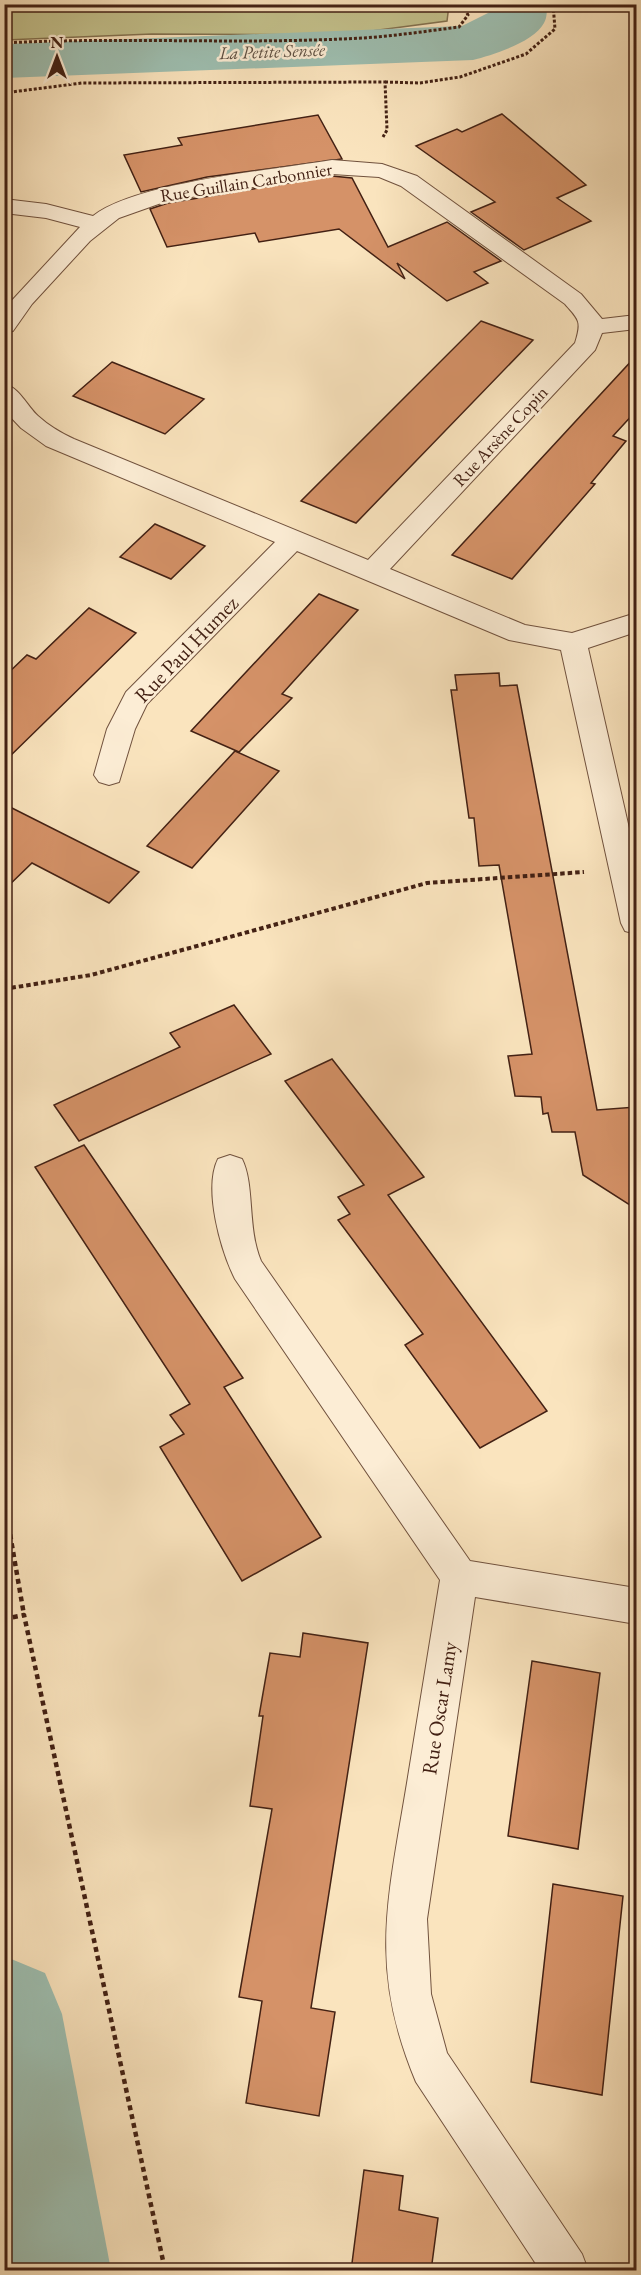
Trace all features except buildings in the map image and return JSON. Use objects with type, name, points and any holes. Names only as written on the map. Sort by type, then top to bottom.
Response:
[{"type":"street","name":"Rue Guillain Carbonnier","points":[[4,326],[24,298],[97,224],[128,205],[163,195],[332,167],[367,168],[396,175],[422,189],[573,299],[587,313],[592,327]]},
{"type":"street","points":[[4,206],[46,211],[97,224]]},
{"type":"street","points":[[592,327],[636,322]]},
{"type":"street","name":"Rue Arsène Copin","points":[[371,573],[586,345],[592,327]]},
{"type":"street","points":[[4,391],[23,417],[47,436],[519,633],[573,643],[636,622]]},
{"type":"street","name":"Rue Paul Humez","points":[[110,776],[121,729],[136,699],[292,540]]},
{"type":"street","points":[[573,643],[636,923]]},
{"type":"street","points":[[230,1169],[234,1232],[238,1251],[246,1269],[459,1577],[636,1606]]},
{"type":"street","name":"Rue Oscar Lamy","points":[[459,1577],[406,1919],[405,1965],[410,2002],[417,2035],[431,2067],[566,2271]]},
{"type":"path","points":[[4,43],[213,38],[328,40],[391,36],[459,27],[468,15],[462,4]]},
{"type":"path","points":[[4,93],[82,83],[420,83],[460,77],[526,54],[555,29],[554,4]]},
{"type":"path","points":[[367,168],[387,130],[385,82]]},
{"type":"path","points":[[4,989],[91,975],[427,882],[625,870]]},
{"type":"path","points":[[4,1499],[24,1615],[165,2271]]},
{"type":"path","points":[[4,1619],[24,1615]]},
{"type":"shaded area","points":[[4,5],[449,5],[447,21],[341,35],[152,34],[5,40]]},
{"type":"waterway","name":"La Petite Sensée","points":[[4,61],[473,43],[517,21],[519,4]]},
{"type":"waterway","name":"La Petite Sensée","points":[[4,2014],[49,2270]]}]
